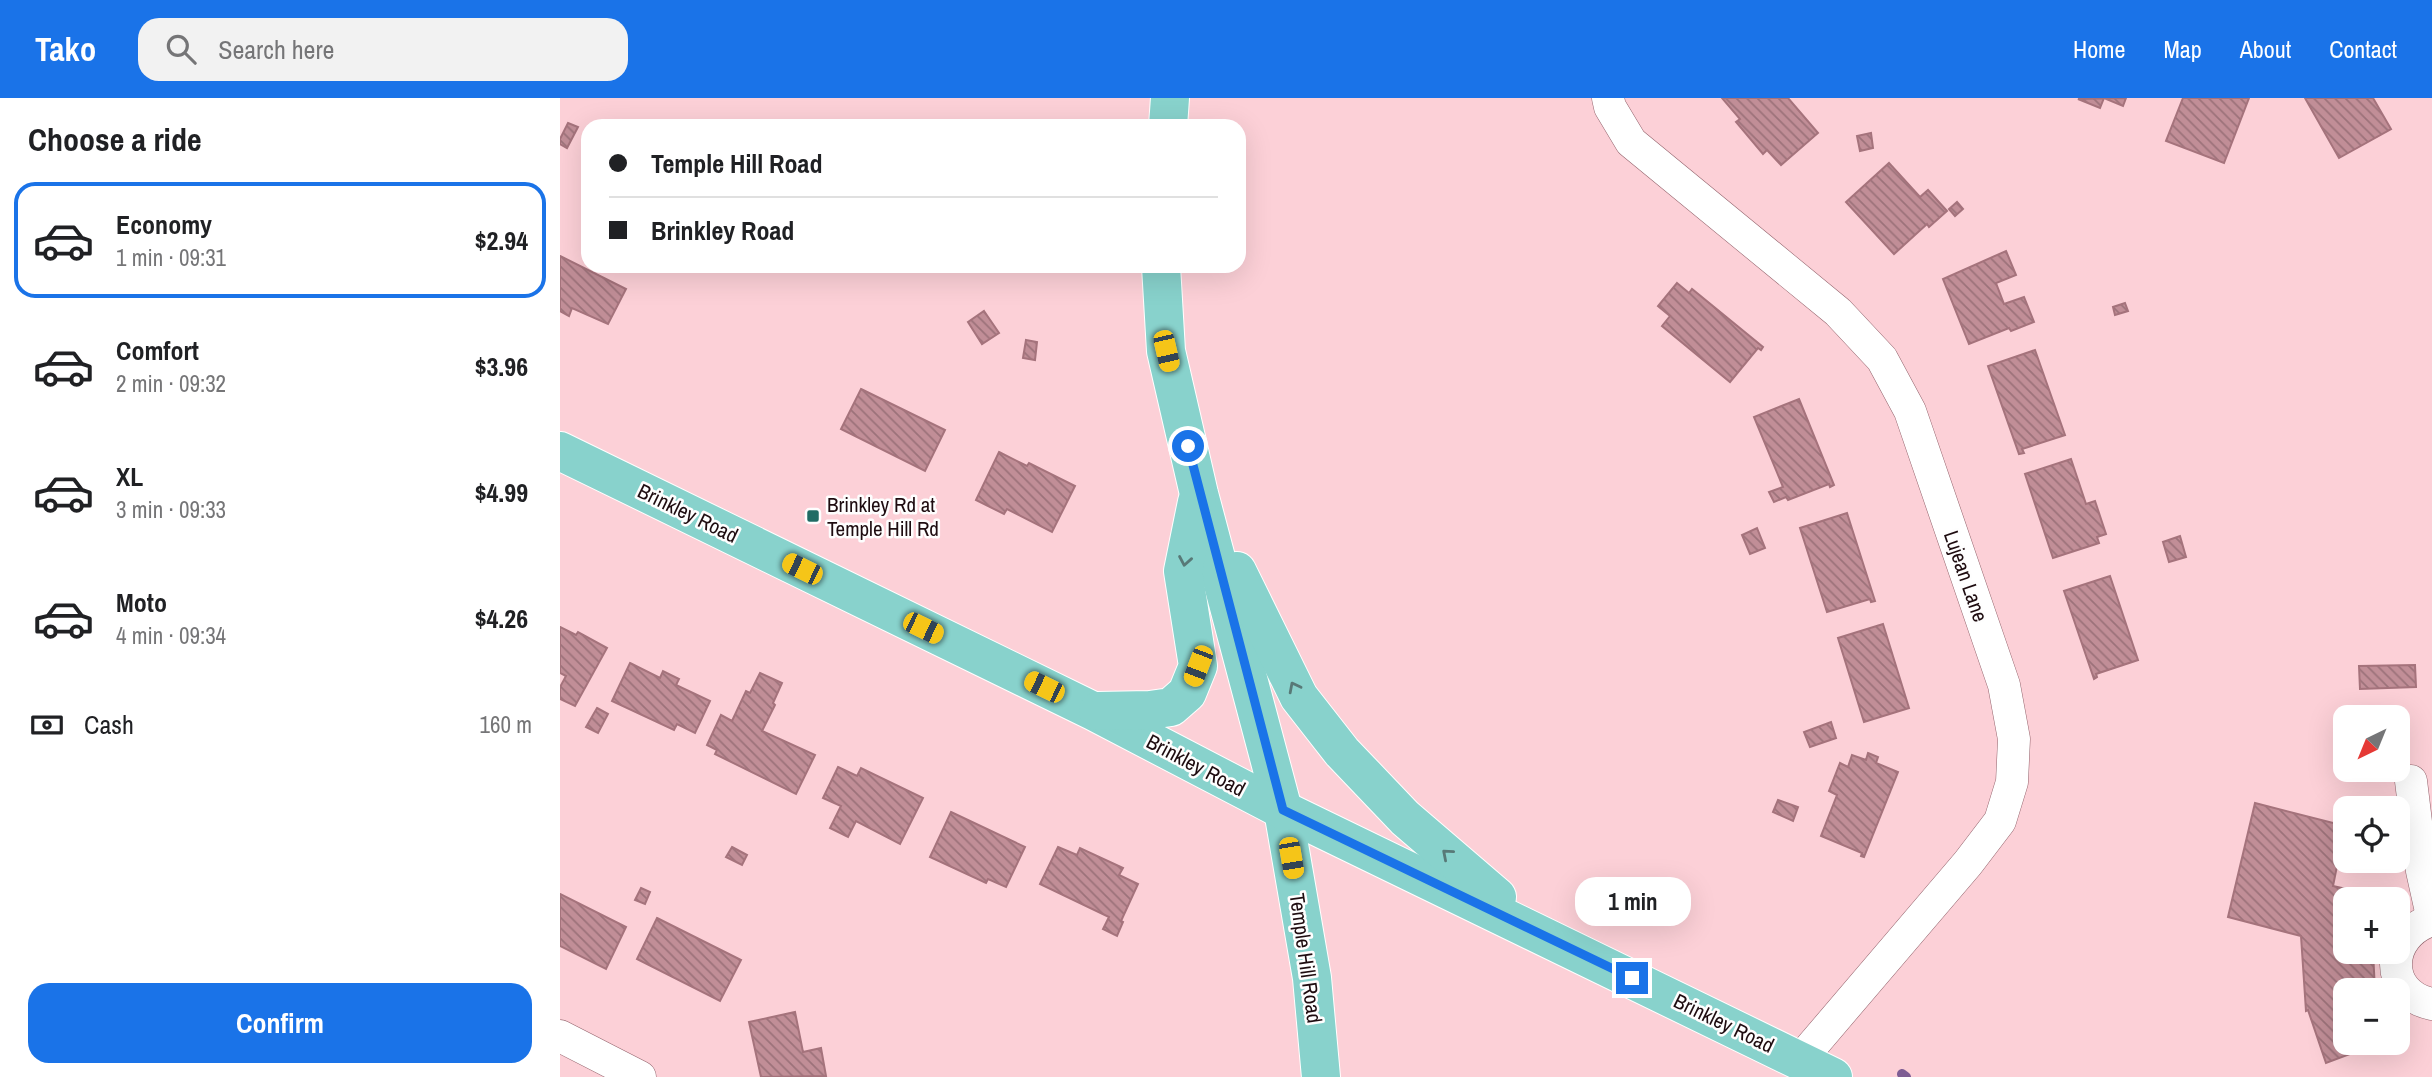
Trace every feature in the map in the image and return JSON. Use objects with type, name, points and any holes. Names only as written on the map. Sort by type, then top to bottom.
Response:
[{"type":"main road","points":[[1168,119],[1170,98]]},
{"type":"main road","name":"Temple Hill Road","points":[[1161,273],[1166,351],[1199,494],[1283,810],[1312,978],[1321,1077]]},
{"type":"main road","name":"Brinkley Road","points":[[560,450],[1093,711],[1283,810],[1817,1069]]},
{"type":"main road","points":[[1093,711],[1171,707],[1187,693],[1198,666],[1183,571],[1199,494]]},
{"type":"main road","points":[[1199,494],[1299,697],[1342,752],[1405,818],[1535,931]]},
{"type":"street","name":"Lujean Lane","points":[[1608,98],[1609,107],[1631,142],[1838,312],[1882,359],[1910,411],[2004,685],[2014,739],[2012,782],[2000,821],[1817,1069]]},
{"type":"street","points":[[2412,781],[2422,871],[2432,918],[2408,933],[2400,945],[2396,958],[2397,972],[2402,985],[2411,995],[2432,1004]]},
{"type":"street","points":[[560,1036],[640,1077]]},
{"type":"building","points":[[1722,98],[1788,98],[1818,133],[1781,165],[1767,150],[1763,154],[1736,122],[1740,119]]},
{"type":"building","points":[[2104,98],[2100,108],[2078,99]]},
{"type":"building","points":[[2105,98],[2126,98],[2123,106]]},
{"type":"building","points":[[2183,98],[2249,98],[2224,163],[2166,141]]},
{"type":"building","points":[[2305,98],[2373,98],[2391,129],[2339,158]]},
{"type":"building","points":[[568,123],[578,127],[567,148],[560,144],[560,139]]},
{"type":"building","points":[[1871,133],[1873,148],[1860,151],[1857,136]]},
{"type":"building","points":[[1889,163],[1920,197],[1928,190],[1947,211],[1929,227],[1927,224],[1894,254],[1846,202]]},
{"type":"building","points":[[1957,202],[1963,209],[1955,216],[1949,209]]},
{"type":"building","points":[[2006,251],[2016,275],[1996,283],[2004,304],[2024,297],[2034,322],[2011,331],[2009,328],[1969,344],[1943,279]]},
{"type":"building","points":[[560,256],[581,266],[581,273],[594,273],[626,289],[608,324],[572,308],[569,316],[560,311]]},
{"type":"building","points":[[1677,283],[1689,293],[1692,289],[1763,347],[1761,350],[1758,348],[1730,382],[1662,326],[1670,316],[1658,306]]},
{"type":"building","points":[[2125,303],[2128,311],[2115,315],[2113,307]]},
{"type":"building","points":[[984,311],[999,333],[982,344],[968,322]]},
{"type":"building","points":[[1026,340],[1037,342],[1035,360],[1023,358]]},
{"type":"building","points":[[2035,350],[2065,435],[2022,449],[2024,453],[2019,454],[1988,366]]},
{"type":"building","points":[[861,389],[945,430],[925,471],[841,429]]},
{"type":"building","points":[[1799,399],[1834,485],[1830,487],[1829,484],[1788,500],[1786,497],[1774,502],[1769,492],[1783,487],[1754,417]]},
{"type":"building","points":[[999,452],[1027,466],[1029,463],[1075,486],[1052,532],[1007,509],[1004,514],[976,500]]},
{"type":"building","points":[[2071,459],[2086,504],[2095,501],[2106,534],[2097,537],[2099,543],[2053,558],[2025,474]]},
{"type":"building","points":[[1847,513],[1875,601],[1871,602],[1870,599],[1827,612],[1800,528]]},
{"type":"building","points":[[1757,528],[1765,548],[1750,554],[1742,535]]},
{"type":"building","points":[[2180,536],[2186,557],[2169,562],[2163,542]]},
{"type":"building","points":[[2110,576],[2138,660],[2096,674],[2094,679],[2064,591]]},
{"type":"building","points":[[1883,624],[1909,708],[1864,722],[1838,638]]},
{"type":"building","points":[[560,627],[576,635],[578,632],[607,648],[575,706],[560,699],[560,687],[566,676],[560,673]]},
{"type":"building","points":[[630,663],[660,678],[663,671],[679,679],[676,685],[710,701],[695,733],[677,724],[674,730],[612,701]]},
{"type":"building","points":[[2415,665],[2416,687],[2360,689],[2359,666]]},
{"type":"building","points":[[760,673],[782,683],[762,731],[815,755],[796,794],[715,754],[717,750],[707,745],[721,715],[732,721],[746,691],[750,693]]},
{"type":"building","points":[[597,708],[608,714],[598,733],[586,727]]},
{"type":"building","points":[[1831,722],[1836,738],[1810,747],[1804,732]]},
{"type":"building","points":[[1868,753],[1878,757],[1876,763],[1898,772],[1864,857],[1861,856],[1862,853],[1821,836],[1837,795],[1829,791],[1840,763],[1848,767],[1852,755],[1866,760]]},
{"type":"building","points":[[838,767],[857,776],[861,768],[923,798],[900,844],[856,821],[848,837],[830,828],[841,806],[823,798]]},
{"type":"building","points":[[1778,800],[1798,807],[1793,821],[1773,812]]},
{"type":"building","points":[[2255,803],[2333,823],[2333,873],[2336,873],[2333,886],[2337,887],[2333,887],[2333,964],[2374,964],[2374,978],[2333,978],[2333,1055],[2347,1055],[2326,1063],[2308,1010],[2306,1011],[2301,936],[2228,917]]},
{"type":"building","points":[[951,812],[1025,847],[1006,887],[988,879],[986,883],[930,857]]},
{"type":"building","points":[[732,847],[747,855],[742,865],[726,857]]},
{"type":"building","points":[[1058,847],[1077,855],[1080,848],[1123,868],[1119,875],[1138,884],[1117,936],[1103,929],[1109,917],[1040,884]]},
{"type":"building","points":[[641,888],[650,892],[645,904],[635,900]]},
{"type":"building","points":[[560,894],[626,927],[606,969],[560,946]]},
{"type":"building","points":[[657,918],[741,960],[720,1001],[637,959]]},
{"type":"building","points":[[795,1012],[803,1052],[821,1048],[826,1076],[761,1077],[749,1022]]},
{"type":"waterway","points":[[1902,1074],[1906,1077]]},
{"type":"place","name":"Brinkley Rd at Temple Hill Rd","points":[[813,516]]},
{"type":"route","points":[[1188,446],[1283,810],[1632,978]]}]
